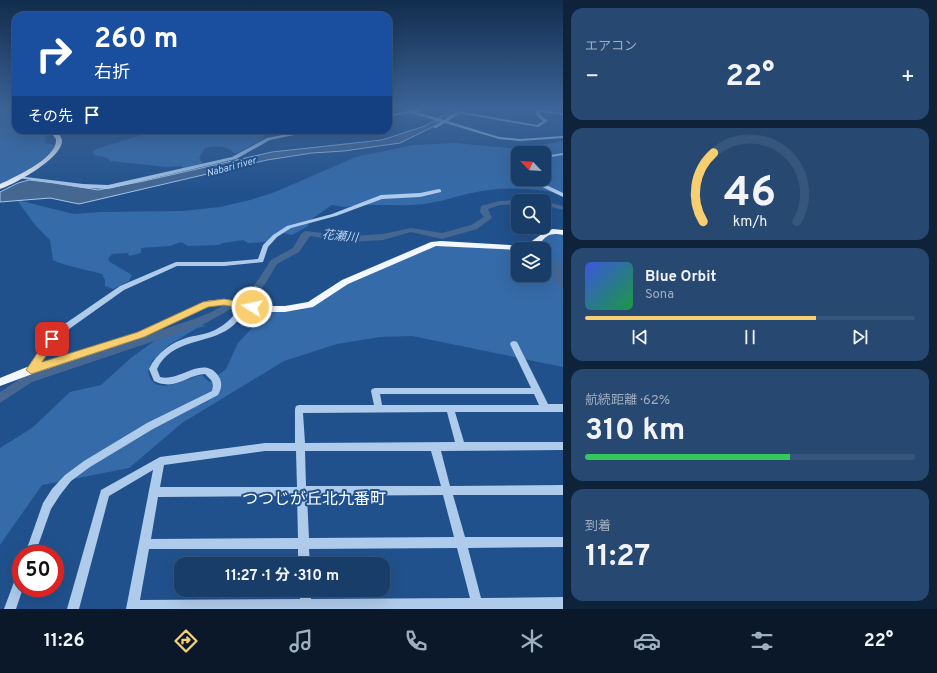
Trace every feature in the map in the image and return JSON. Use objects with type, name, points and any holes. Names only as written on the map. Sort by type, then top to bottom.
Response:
[{"type":"main road","points":[[0,187],[44,161],[58,146],[59,138],[58,136]]},
{"type":"main road","points":[[0,382],[31,370],[141,335],[201,306],[224,302],[265,309],[285,309],[310,305],[345,282],[434,244],[441,243],[526,248],[551,230],[556,230],[563,233]]},
{"type":"street","points":[[18,177],[83,186],[108,187],[234,158],[269,139],[282,136]]},
{"type":"street","points":[[494,136],[499,138],[563,137]]},
{"type":"street","points":[[551,156],[563,154]]},
{"type":"street","points":[[543,186],[563,195]]},
{"type":"street","points":[[31,370],[48,343],[66,327],[112,294],[176,264],[224,264],[261,261],[266,246],[275,236],[289,227],[334,215],[382,197],[420,195],[439,190]]},
{"type":"street","points":[[33,545],[47,507],[56,492],[68,478],[87,464],[150,426],[215,393],[218,384],[217,380],[206,372],[195,372],[169,382],[157,379],[153,369],[161,358],[177,344],[189,339],[212,334],[226,328],[235,320],[244,306]]},
{"type":"street","points":[[514,344],[545,408]]},
{"type":"street","points":[[379,409],[375,391],[537,391]]},
{"type":"street","points":[[304,557],[299,409],[563,408]]},
{"type":"street","points":[[450,409],[462,447]]},
{"type":"street","points":[[73,609],[105,492],[160,461],[265,447],[563,446]]},
{"type":"street","points":[[435,447],[477,603]]},
{"type":"street","points":[[160,461],[133,607],[306,607],[477,603],[563,603]]},
{"type":"street","points":[[155,492],[563,490]]},
{"type":"street","points":[[145,544],[563,542]]},
{"type":"street","points":[[10,609],[14,597]]},
{"type":"street","points":[[305,597],[306,607]]},
{"type":"shaded area","points":[[0,136],[46,136],[45,143],[55,145],[52,152],[39,163],[23,173],[0,184]]},
{"type":"shaded area","points":[[137,136],[264,136],[263,139],[238,153],[234,153],[231,150],[220,147],[205,148],[199,157],[203,164],[184,168],[181,166],[167,167],[110,161],[108,158],[94,155],[93,151]]},
{"type":"shaded area","points":[[563,141],[563,194],[529,189],[494,189],[424,204],[365,205],[345,207],[332,205],[309,221],[308,226],[292,235],[282,233],[265,242],[248,243],[243,240],[219,245],[188,246],[181,242],[170,246],[141,248],[141,253],[129,256],[128,253],[112,254],[108,259],[110,262],[132,275],[129,281],[113,289],[105,286],[105,280],[102,274],[53,260],[50,240],[35,225],[17,200],[74,214],[101,212],[183,211],[220,207],[275,192],[356,157],[413,145],[454,143],[511,148],[511,186],[551,186],[551,146],[535,146]]},
{"type":"shaded area","points":[[551,232],[563,234],[563,367],[412,336],[380,337],[337,344],[284,361],[182,423],[129,468],[42,485],[0,545],[0,448],[32,428],[70,392],[101,385],[132,357],[163,335],[197,324],[206,326],[197,328],[169,345],[152,361],[148,372],[151,380],[157,385],[164,386],[172,385],[202,375],[209,382],[226,369],[238,343],[266,313],[300,310],[318,303],[346,283],[439,244],[511,249],[511,282],[551,282],[551,242],[537,242],[548,234],[551,234]]},
{"type":"water","name":"Nabari river","points":[[393,136],[413,136],[400,143],[344,151],[312,153],[267,160],[79,204],[50,198],[0,202],[0,192],[18,183],[29,180],[98,190],[272,152],[382,140]]},
{"type":"waterway","name":"花瀬川","points":[[0,398],[28,379],[198,322],[213,315],[252,294],[262,282],[274,262],[296,250],[304,236],[308,233],[350,239],[383,237],[411,230],[442,236],[474,227],[488,218],[484,212],[484,208],[499,203],[511,202]]},
{"type":"waterway","name":"花瀬川","points":[[551,205],[563,208]]},
{"type":"waterway","name":"花瀬川","points":[[563,265],[558,266],[557,270],[563,286]]},
{"type":"district","name":"つつじが丘北九番町","points":[[314,498]]},
{"type":"route","points":[[52,339],[43,350],[31,370],[83,352],[141,335],[206,304],[224,302],[252,307]]}]
